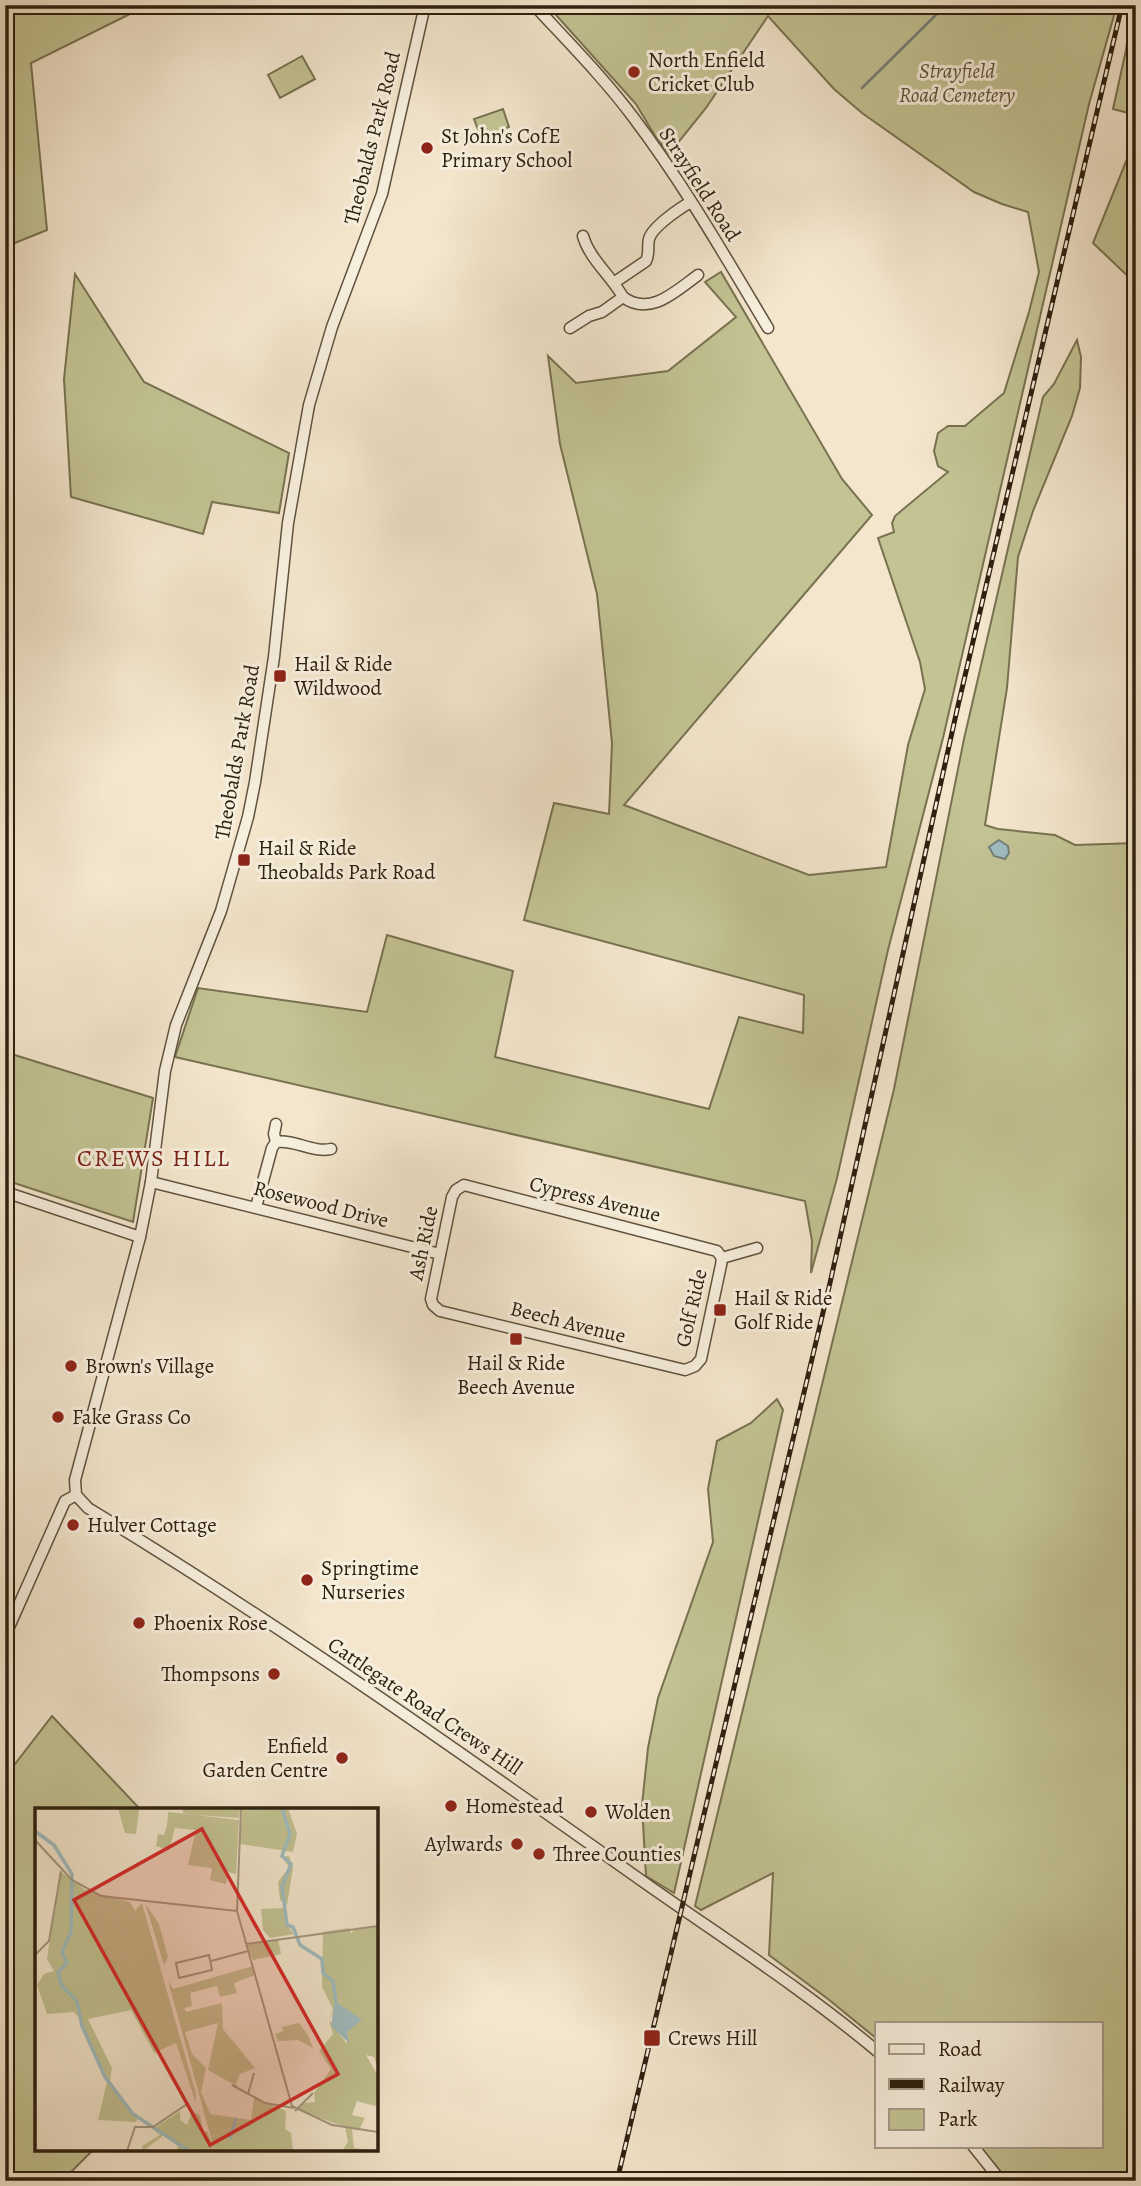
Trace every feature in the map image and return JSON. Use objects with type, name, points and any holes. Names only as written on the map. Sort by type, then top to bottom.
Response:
[{"type":"street","name":"Theobalds Park Road","points":[[78,1498],[75,1480],[79,1459],[114,1340],[140,1237],[151,1182],[165,1071],[176,1025],[221,911],[248,817],[274,657],[288,523],[309,405],[332,327],[382,194],[425,5]]},
{"type":"street","name":"Strayfield Road","points":[[534,5],[604,80],[632,116],[691,202],[768,328]]},
{"type":"street","points":[[615,282],[646,261],[652,232],[691,202]]},
{"type":"street","points":[[583,236],[589,252],[615,282],[623,297],[640,306],[661,301],[698,275]]},
{"type":"street","points":[[570,328],[589,316],[602,312],[623,297]]},
{"type":"street","points":[[276,1124],[276,1142]]},
{"type":"street","points":[[256,1207],[272,1147],[276,1142],[284,1141],[323,1151],[331,1149]]},
{"type":"street","name":"Rosewood Drive","points":[[151,1182],[440,1254]]},
{"type":"street","name":"Cypress Avenue","points":[[456,1190],[464,1185],[717,1251],[722,1258]]},
{"type":"street","name":"Ash Ride","points":[[433,1305],[431,1299],[440,1254],[452,1197],[456,1190]]},
{"type":"street","points":[[5,1192],[140,1237]]},
{"type":"street","points":[[722,1258],[757,1248]]},
{"type":"street","name":"Golf Ride","points":[[695,1366],[701,1359],[722,1258]]},
{"type":"street","name":"Beech Avenue","points":[[433,1305],[440,1311],[685,1370],[695,1366]]},
{"type":"street","points":[[5,1636],[65,1501],[78,1498]]},
{"type":"street","name":"Cattlegate Road Crews Hill","points":[[78,1498],[269,1623],[585,1839],[804,1993],[875,2049]]},
{"type":"street","points":[[975,2148],[1001,2181]]},
{"type":"green space","points":[[5,5],[148,5],[31,63],[47,230],[5,247]]},
{"type":"green space","name":"Strayfield Road Cemetery","points":[[547,5],[1117,5],[1089,104],[943,738],[888,950],[837,1178],[811,1273],[812,1241],[805,1201],[175,1057],[198,988],[367,1012],[387,935],[513,971],[495,1057],[709,1109],[739,1017],[803,1033],[804,995],[524,920],[554,803],[609,814],[612,743],[597,594],[560,444],[548,356],[576,383],[668,371],[736,317],[705,282],[721,272],[842,479],[872,515],[624,805],[809,875],[886,867],[908,745],[925,689],[920,662],[878,538],[894,532],[892,523],[895,516],[948,472],[938,466],[934,451],[938,433],[948,426],[965,426],[1004,393],[1039,272],[1028,212],[974,192],[862,113],[834,89],[768,16],[706,108],[669,154],[636,104]]},
{"type":"green space","points":[[1132,5],[1136,5],[1136,115],[1113,109],[1126,50]]},
{"type":"green space","points":[[302,56],[315,79],[280,98],[268,75]]},
{"type":"green space","points":[[503,109],[509,127],[481,137],[474,119]]},
{"type":"green space","points":[[1136,137],[1136,284],[1093,243]]},
{"type":"green space","points":[[75,274],[144,382],[289,453],[279,513],[212,502],[203,534],[71,497],[64,379]]},
{"type":"green space","points":[[1077,340],[1081,357],[1080,388],[1072,416],[1033,511],[1018,557],[1007,688],[985,825],[998,829],[1055,835],[1075,845],[1136,843],[1136,2181],[1008,2181],[981,2148],[1102,2148],[1102,2022],[875,2022],[875,2037],[769,1955],[773,1873],[701,1910],[695,1906],[894,1089],[964,739],[1043,397],[1054,384]]},
{"type":"green space","points":[[5,1052],[153,1098],[133,1222],[5,1180]]},
{"type":"green space","points":[[777,1399],[783,1410],[674,1893],[646,1876],[642,1805],[648,1748],[658,1698],[713,1542],[708,1489],[717,1441],[751,1423]]},
{"type":"green space","points":[[52,1716],[139,1808],[35,1808],[35,2151],[92,2151],[62,2181],[5,2181],[5,1777]]},
{"type":"water","points":[[999,840],[1008,846],[1009,853],[1005,859],[994,856],[989,847]]},
{"type":"waterway","points":[[862,88],[946,5]]},
{"type":"railway","points":[[617,2181],[830,1283],[957,710],[1122,5]]},
{"type":"place","name":"North Enfield Cricket Club","points":[[634,72]]},
{"type":"place","name":"St John's CofE Primary School","points":[[427,148]]},
{"type":"place","name":"Hail & Ride Wildwood","points":[[280,676]]},
{"type":"place","name":"Hail & Ride Theobalds Park Road","points":[[244,860]]},
{"type":"place","name":"Hail & Ride Golf Ride","points":[[720,1310]]},
{"type":"place","name":"Hail & Ride Beech Avenue","points":[[516,1339]]},
{"type":"place","name":"Brown's Village","points":[[71,1366]]},
{"type":"place","name":"Fake Grass Co","points":[[58,1417]]},
{"type":"place","name":"Hulver Cottage","points":[[73,1525]]},
{"type":"place","name":"Springtime Nurseries","points":[[307,1580]]},
{"type":"place","name":"Phoenix Rose","points":[[139,1623]]},
{"type":"place","name":"Thompsons","points":[[274,1674]]},
{"type":"place","name":"Enfield Garden Centre","points":[[342,1758]]},
{"type":"place","name":"Homestead","points":[[451,1806]]},
{"type":"place","name":"Wolden","points":[[591,1812]]},
{"type":"place","name":"Aylwards","points":[[517,1844]]},
{"type":"place","name":"Three Counties","points":[[539,1854]]},
{"type":"place","name":"Crews Hill","points":[[652,2038]]},
{"type":"district","name":"CREWS HILL","points":[[154,1158]]}]
